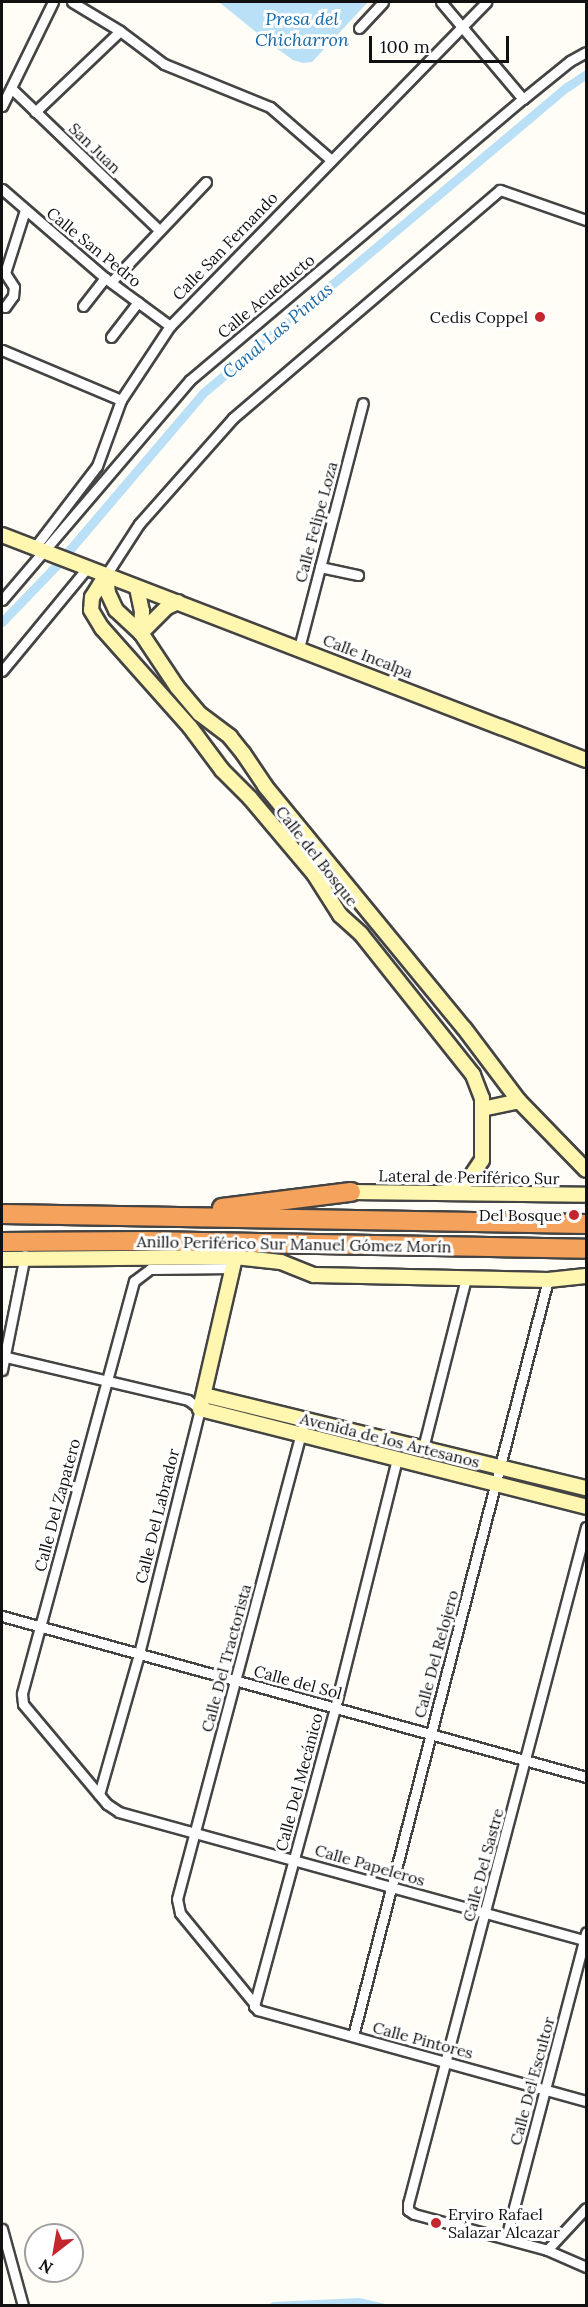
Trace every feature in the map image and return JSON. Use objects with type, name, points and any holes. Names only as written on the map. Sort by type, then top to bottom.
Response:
[{"type":"highway","points":[[157,1217],[351,1192]]},
{"type":"highway","name":"Anillo Periférico Sur Manuel Gómez Morín","points":[[2,1214],[586,1224]]},
{"type":"highway","name":"Anillo Periférico Sur Manuel Gómez Morín","points":[[2,1242],[26,1251],[235,1256],[586,1249]]},
{"type":"street","points":[[2,106],[53,2]]},
{"type":"street","points":[[72,2],[120,31],[164,64],[270,107],[330,159]]},
{"type":"street","points":[[359,28],[383,2]]},
{"type":"street","points":[[441,2],[523,99]]},
{"type":"street","name":"Calle San Fernando","points":[[45,550],[97,466],[121,400],[170,326],[330,159],[486,2]]},
{"type":"street","points":[[35,112],[120,31]]},
{"type":"street","name":"Calle Acueducto","points":[[2,600],[190,380],[523,99],[570,61],[586,52]]},
{"type":"street","name":"San Juan","points":[[11,88],[159,230]]},
{"type":"street","points":[[83,306],[206,182]]},
{"type":"street","name":"Calle San Pedro","points":[[2,189],[108,280],[170,326]]},
{"type":"street","points":[[141,633],[116,610],[108,593],[106,575],[140,524],[233,418],[500,190],[586,220]]},
{"type":"street","points":[[5,306],[13,296],[15,287],[5,273],[25,210]]},
{"type":"street","points":[[111,337],[138,302]]},
{"type":"street","points":[[2,350],[121,400]]},
{"type":"street","name":"Calle Felipe Loza","points":[[299,648],[363,403]]},
{"type":"street","points":[[2,535],[106,575]]},
{"type":"street","points":[[2,671],[82,564]]},
{"type":"street","points":[[320,567],[358,575]]},
{"type":"street","name":"Calle Incalpa","points":[[106,575],[586,760]]},
{"type":"street","name":"Calle del Bosque","points":[[106,575],[92,597],[91,610],[102,628],[190,727],[222,770],[250,798],[314,874],[340,915],[361,934],[473,1075],[482,1098],[482,1160],[477,1170],[461,1186],[443,1193]]},
{"type":"street","name":"Calle del Bosque","points":[[137,588],[142,611],[141,633],[156,659],[177,687],[200,714],[230,737],[265,786],[464,1028],[519,1101],[586,1170]]},
{"type":"street","points":[[141,633],[167,607],[178,602]]},
{"type":"street","points":[[102,628],[141,633]]},
{"type":"street","points":[[482,1109],[519,1101]]},
{"type":"street","name":"Lateral de Periférico Sur","points":[[351,1192],[586,1196]]},
{"type":"street","points":[[2,1259],[26,1251]]},
{"type":"street","points":[[2,1370],[26,1251]]},
{"type":"street","points":[[235,1256],[281,1262],[314,1275],[548,1280],[586,1276]]},
{"type":"street","name":"Calle Del Zapatero","points":[[111,1809],[21,1700],[134,1281],[150,1269],[235,1256]]},
{"type":"street","name":"Calle Del Labrador","points":[[99,1794],[140,1654],[235,1256]]},
{"type":"street","points":[[423,1448],[466,1278]]},
{"type":"street","name":"Calle Del Relojero","points":[[352,2036],[548,1280]]},
{"type":"street","name":"Avenida de los Artesanos","points":[[3,1357],[188,1400],[305,1418],[586,1488]]},
{"type":"street","name":"Avenida de los Artesanos","points":[[202,1402],[301,1435],[586,1507]]},
{"type":"street","name":"Calle Del Tractorista","points":[[177,1906],[305,1418]]},
{"type":"street","name":"Calle Del Mecánico","points":[[253,2004],[335,1708],[397,1460]]},
{"type":"street","name":"Calle Del Sastre","points":[[506,2238],[414,2214],[408,2210],[586,1527]]},
{"type":"street","name":"Calle del Sol","points":[[2,1616],[586,1777]]},
{"type":"street","name":"Calle Papeleros","points":[[111,1809],[486,1913],[586,1938]]},
{"type":"street","name":"Calle Pintores","points":[[177,1906],[180,1913],[258,2010],[586,2101]]},
{"type":"street","name":"Calle Del Escultor","points":[[506,2238],[586,1938]]},
{"type":"street","points":[[546,2250],[586,2208]]},
{"type":"street","points":[[2,2229],[23,2306]]},
{"type":"street","points":[[506,2238],[546,2250],[586,2267]]},
{"type":"water","name":"Presa del Chicharron","points":[[219,2],[368,2],[312,62],[303,63],[293,60],[272,45]]},
{"type":"water","points":[[360,2298],[389,2305],[268,2305],[273,2302]]},
{"type":"waterway","name":"Canal Las Pintas","points":[[2,622],[55,567],[203,393],[567,87],[586,74]]},
{"type":"place","name":"Cedis Coppel","points":[[540,317]]},
{"type":"place","name":"Del Bosque","points":[[574,1215]]},
{"type":"place","name":"Erviro Rafael Salazar Alcazar","points":[[436,2223]]}]
